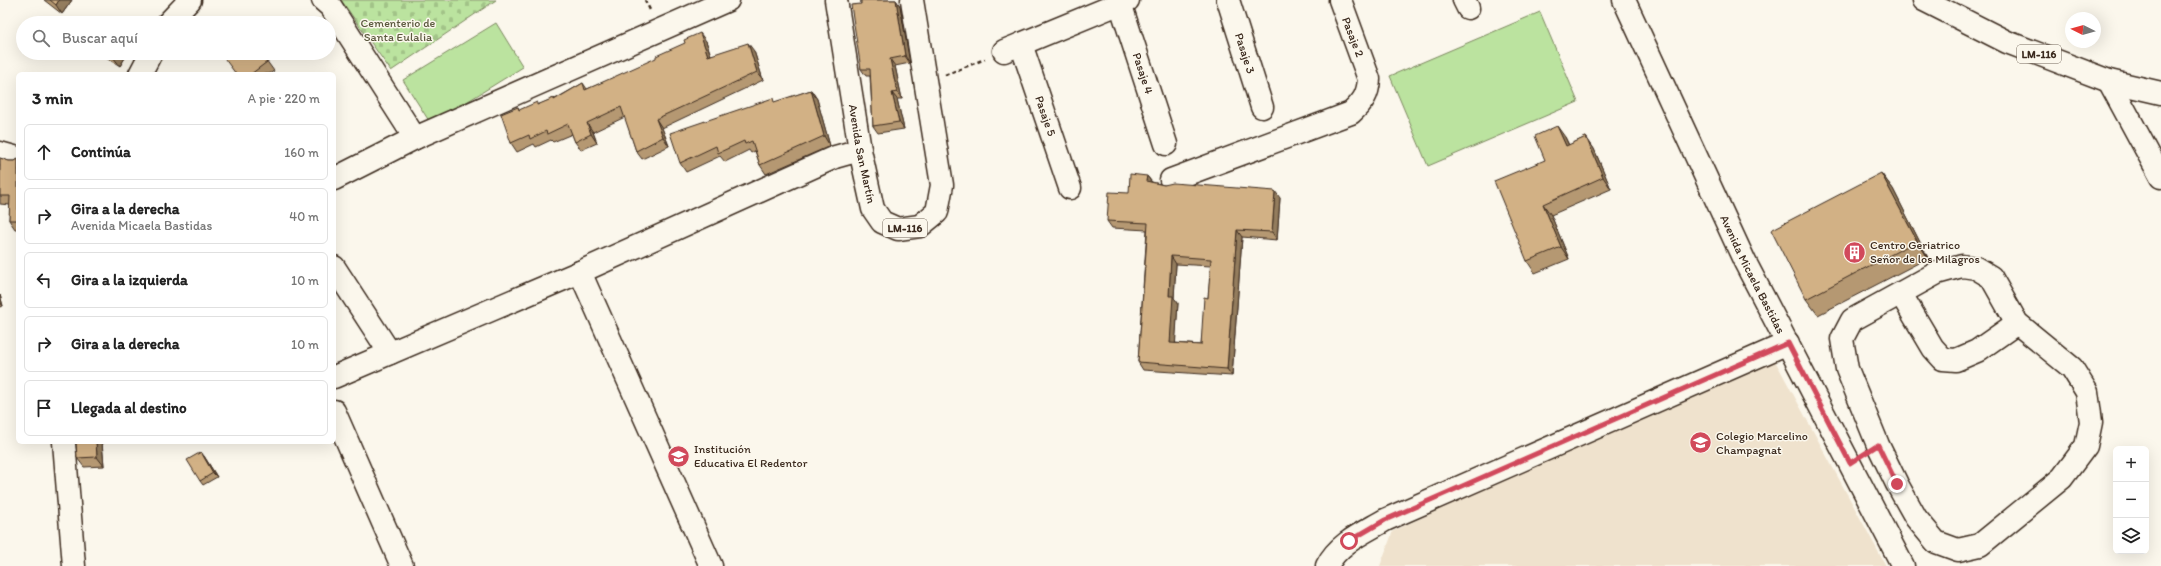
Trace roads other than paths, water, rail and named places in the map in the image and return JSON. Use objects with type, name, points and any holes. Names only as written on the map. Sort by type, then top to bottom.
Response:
[{"type":"street","points":[[175,16],[190,0]]},
{"type":"street","points":[[323,0],[331,7],[415,138]]},
{"type":"street","points":[[336,178],[415,138],[728,0]]},
{"type":"street","name":"Avenida San Martín","points":[[836,0],[860,150],[873,209],[882,222],[898,229],[920,226],[937,212],[942,185],[912,0]]},
{"type":"street","name":"Pasaje 3","points":[[1228,0],[1262,107]]},
{"type":"street","name":"Pasaje 2","points":[[1171,180],[1351,113],[1362,103],[1369,92],[1370,79],[1340,0]]},
{"type":"street","name":"Avenida Micaela Bastidas","points":[[1624,0],[1745,262],[1903,566]]},
{"type":"street","name":"LM-116","points":[[1924,0],[2007,42],[2109,81],[2161,93]]},
{"type":"street","points":[[1089,8],[1124,2]]},
{"type":"street","name":"Pasaje 4","points":[[1124,2],[1166,144]]},
{"type":"street","name":"Pasaje 5","points":[[1070,188],[1013,48],[1089,8]]},
{"type":"street","points":[[141,72],[147,60]]},
{"type":"street","points":[[2109,81],[2161,177]]},
{"type":"street","points":[[336,376],[580,272],[835,157],[860,150]]},
{"type":"street","points":[[0,153],[16,157]]},
{"type":"street","points":[[1962,266],[1976,268],[1991,277],[2018,323],[2072,368],[2087,392],[2091,422],[2086,446],[2062,478],[1980,545],[1958,550],[1936,542],[1916,518],[1878,445],[1847,368],[1842,339],[1852,320],[1937,273],[1962,266]]},
{"type":"street","points":[[336,270],[390,353]]},
{"type":"street","points":[[580,272],[711,566]]},
{"type":"street","points":[[1901,294],[1933,348],[1943,360],[1956,360],[1977,351],[2018,323]]},
{"type":"street","points":[[1327,566],[1330,559],[1349,541],[1385,520],[1788,343]]},
{"type":"street","points":[[336,416],[402,566]]},
{"type":"street","points":[[64,444],[74,566]]},
{"type":"street","points":[[1850,463],[1878,445]]},
{"type":"place","name":"Centro Geriatrico Señor de los Milagros","points":[[1855,252]]},
{"type":"place","name":"Colegio Marcelino Champagnat","points":[[1701,443]]},
{"type":"place","name":"Institución Educativa El Redentor","points":[[679,456]]},
{"type":"park label","name":"Cementerio de Santa Eulalia","points":[[398,30]]}]
